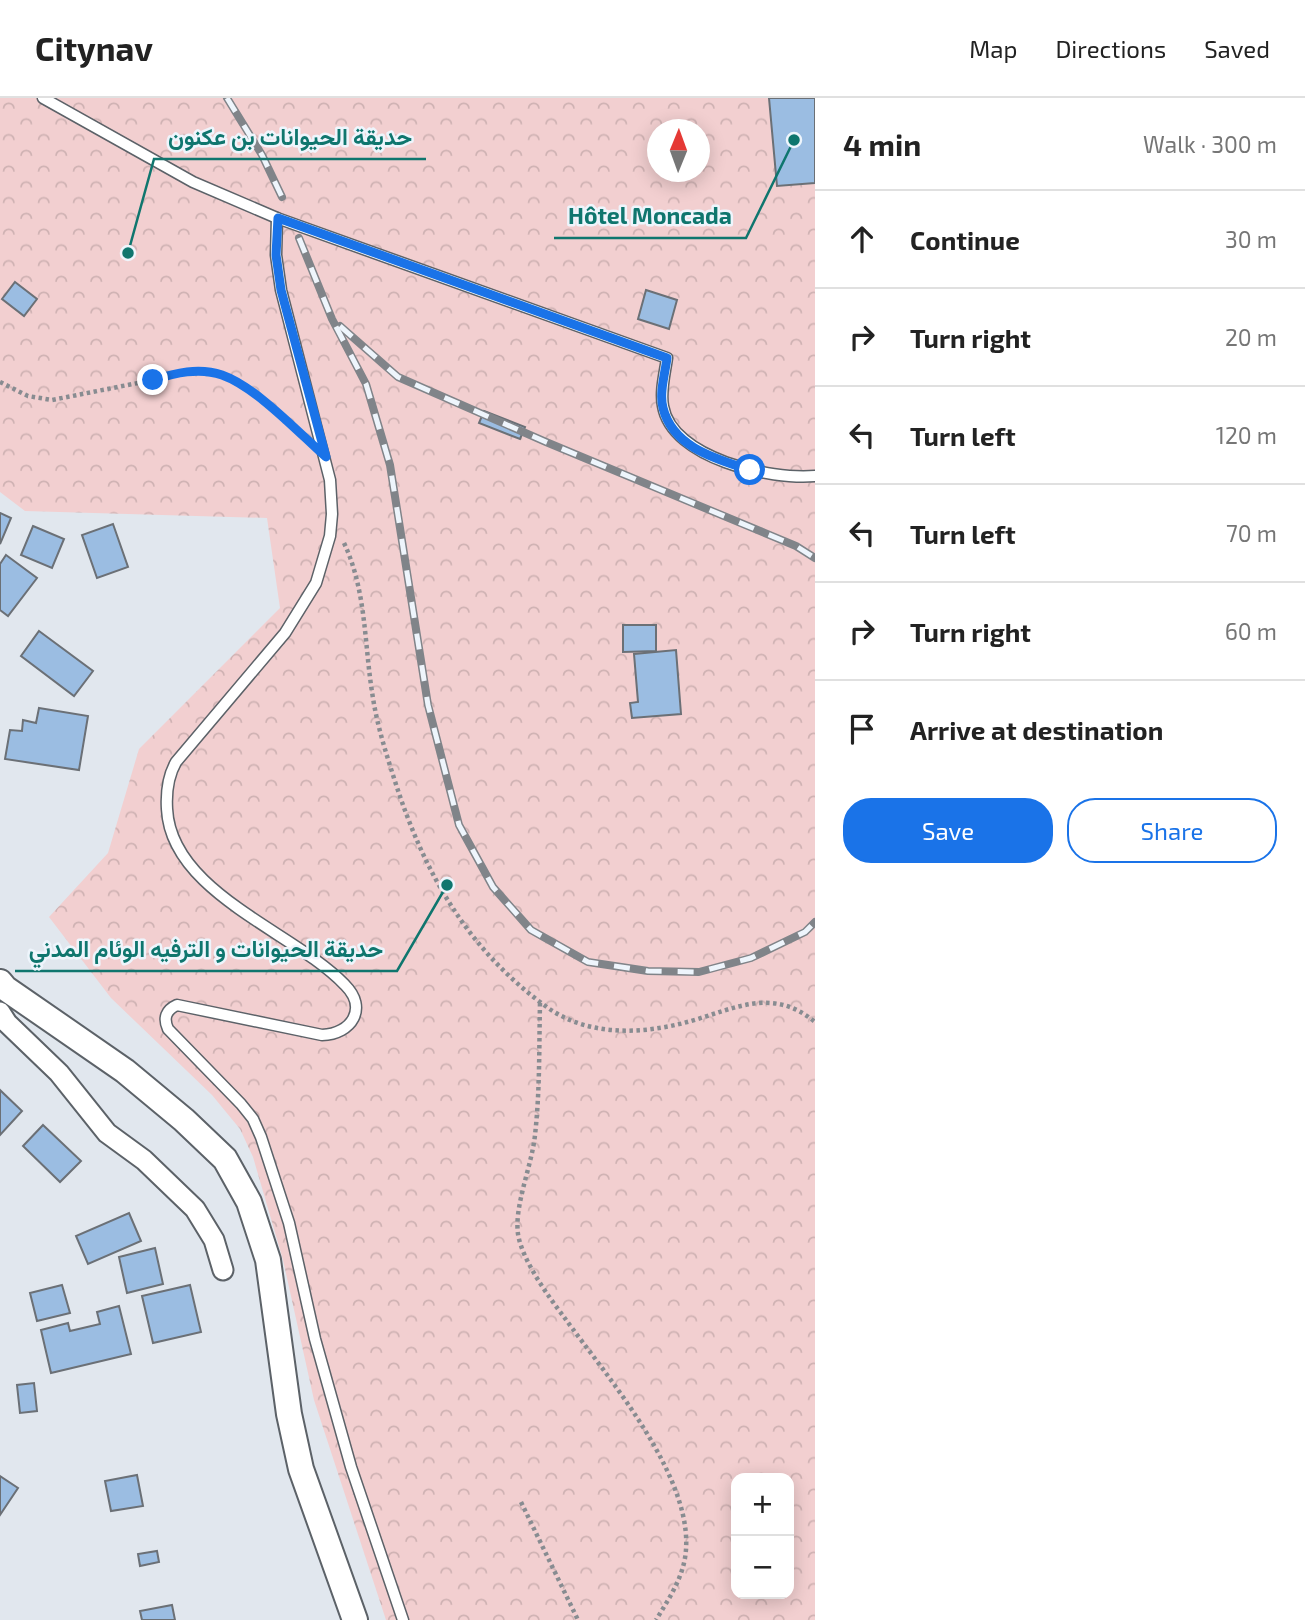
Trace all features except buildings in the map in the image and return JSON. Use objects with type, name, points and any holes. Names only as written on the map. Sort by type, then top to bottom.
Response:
[{"type":"street","points":[[0,982],[125,1072],[184,1120],[225,1159],[249,1202],[268,1260],[289,1414],[300,1469],[355,1620]]},
{"type":"street","points":[[0,1013],[59,1073],[107,1133],[144,1160],[195,1209],[214,1240],[223,1270]]},
{"type":"lane","points":[[43,98],[193,182],[278,218],[667,358],[663,406],[668,421],[681,438],[703,454],[750,470],[815,476]]},
{"type":"lane","points":[[278,218],[276,255],[281,290],[330,480],[330,536],[320,570],[301,610],[170,772],[168,818],[174,836],[193,869],[214,891],[329,969],[352,995],[356,1007],[355,1017],[349,1026],[331,1035],[177,1005],[166,1015],[165,1022],[168,1029],[247,1111],[261,1137],[289,1223],[316,1339],[351,1468],[403,1620]]},
{"type":"path","points":[[0,382],[28,396],[52,400],[180,372],[221,374],[262,400],[326,457]]},
{"type":"path","points":[[332,519],[358,579],[377,722],[404,810],[423,858],[454,913],[475,940],[540,1002],[568,1020],[602,1030],[665,1027],[729,1009],[774,1002],[798,1010],[815,1022]]},
{"type":"path","points":[[540,1002],[536,1125],[531,1165],[518,1213],[518,1235],[530,1264],[554,1304],[655,1446],[674,1486],[685,1531],[684,1563],[674,1590],[656,1620]]},
{"type":"path","points":[[521,1502],[578,1620]]},
{"type":"green space","points":[[0,98],[815,98],[815,1620],[386,1620],[314,1400],[283,1260],[253,1157],[240,1129],[212,1095],[111,998],[49,917],[108,853],[139,749],[280,608],[267,518],[25,511],[0,492]]},
{"type":"railway","points":[[227,98],[262,155],[282,197]]},
{"type":"railway","points":[[299,238],[332,319],[366,384],[390,465],[428,705],[459,825],[493,887],[531,930],[588,962],[648,971],[699,972],[751,958],[805,932],[815,922]]},
{"type":"railway","points":[[340,326],[398,377],[796,546],[815,558]]},
{"type":"place","name":"Hôtel Moncada","points":[[794,140]]},
{"type":"place","name":"حديقة الحيوانات بن عكنون","points":[[128,253]]},
{"type":"place","name":"حديقة الحيوانات و الترفيه الوئام المدني","points":[[447,885]]},
{"type":"route","points":[[153,380],[180,372],[221,374],[262,400],[326,457],[281,290],[276,255],[278,218],[667,358],[663,406],[668,421],[681,438],[703,454],[750,470]]}]
